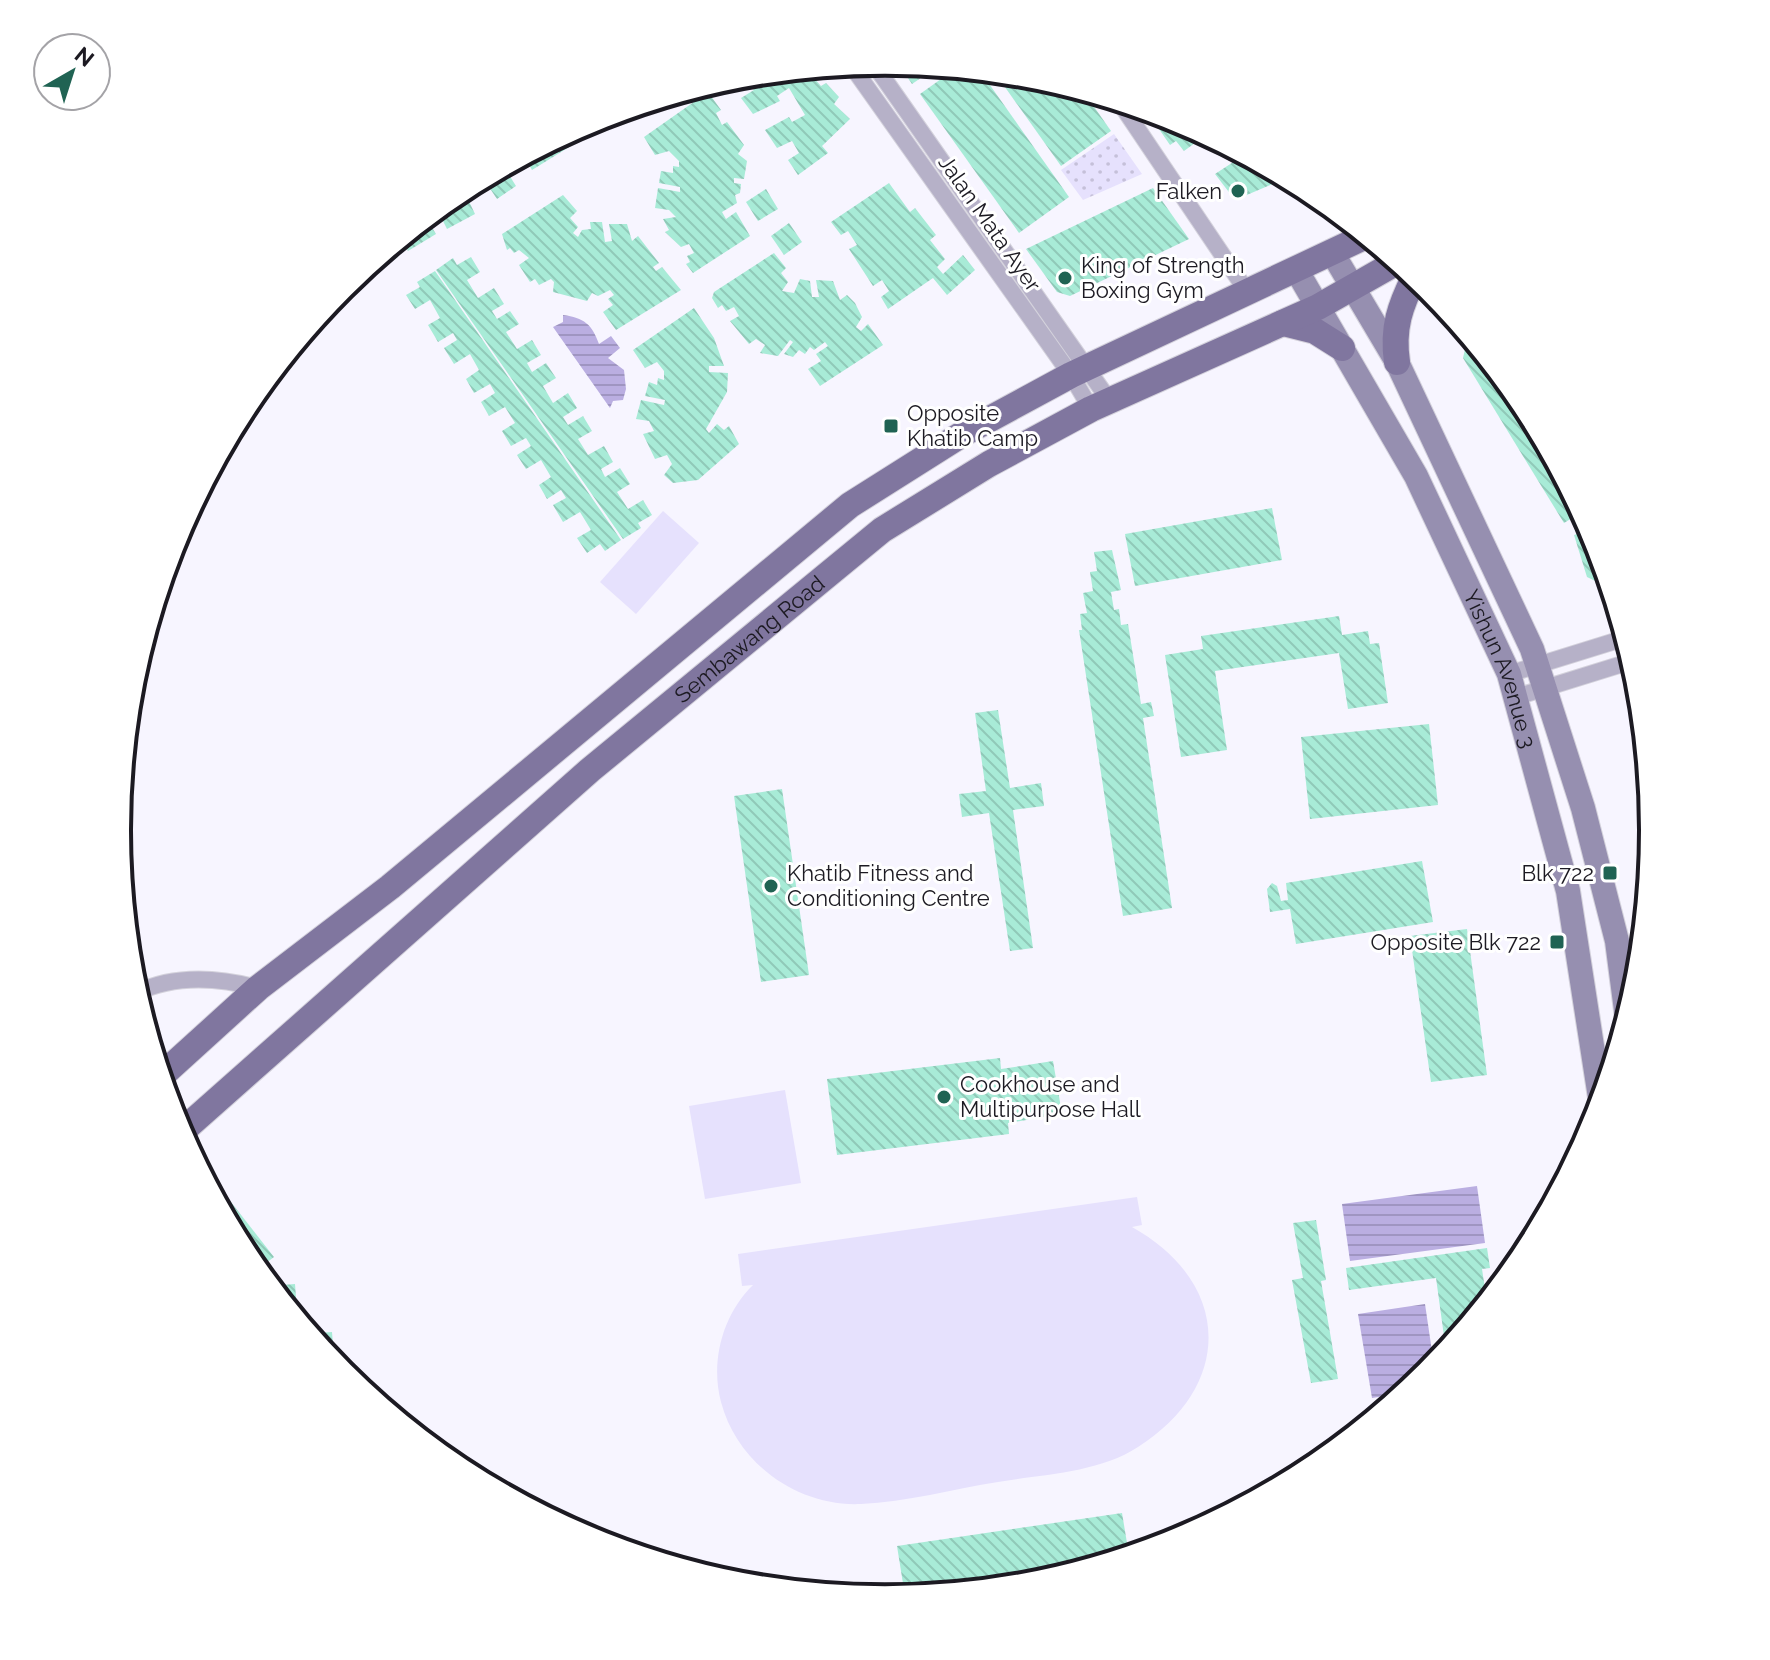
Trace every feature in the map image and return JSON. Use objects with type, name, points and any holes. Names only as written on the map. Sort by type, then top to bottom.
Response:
[{"type":"main road","name":"Sembawang Road","points":[[170,1068],[258,988],[390,887],[850,505],[964,433],[1080,371],[1356,242]]},
{"type":"main road","name":"Yishun Avenue 3","points":[[1333,254],[1397,362],[1542,677],[1583,808],[1614,928],[1623,987]]},
{"type":"main road","name":"Sembawang Road","points":[[190,1124],[590,770],[882,530],[989,464],[1100,405],[1318,307],[1387,268]]},
{"type":"main road","name":"Yishun Avenue 3","points":[[1297,271],[1416,476],[1509,674],[1568,891],[1597,1078]]},
{"type":"main road","points":[[1397,362],[1394,340],[1399,308],[1409,288]]},
{"type":"main road","points":[[1283,323],[1315,331],[1342,348]]},
{"type":"street","name":"Jalan Mata Ayer","points":[[882,76],[1056,322],[1100,405]]},
{"type":"street","name":"Jalan Mata Ayer","points":[[860,77],[1040,331],[1080,371]]},
{"type":"street","points":[[1129,117],[1248,293]]},
{"type":"street","points":[[1040,331],[1056,322]]},
{"type":"street","points":[[1516,697],[1542,677],[1615,643]]},
{"type":"street","points":[[1509,674],[1542,677],[1620,663]]},
{"type":"street","points":[[148,988],[167,979],[229,980],[258,988]]},
{"type":"shaded area","points":[[1114,134],[1142,174],[1083,200],[1061,170]]},
{"type":"shaded area","points":[[563,315],[586,323],[599,344],[611,336],[620,348],[608,358],[624,370],[626,389],[623,400],[613,401],[610,408],[553,327],[563,322]]},
{"type":"shaded area","points":[[663,511],[699,543],[636,614],[600,582]]},
{"type":"shaded area","points":[[785,1090],[801,1183],[705,1199],[689,1106]]},
{"type":"shaded area","points":[[1477,1186],[1485,1243],[1350,1261],[1342,1204]]},
{"type":"shaded area","points":[[1137,1197],[1142,1225],[1132,1227],[1165,1250],[1188,1276],[1203,1304],[1208,1334],[1205,1365],[1192,1394],[1170,1422],[1122,1456],[1070,1471],[913,1498],[878,1503],[837,1503],[814,1498],[773,1477],[755,1462],[729,1424],[718,1386],[718,1355],[734,1310],[753,1285],[742,1286],[738,1254]]},
{"type":"shaded area","points":[[1425,1304],[1432,1349],[1383,1396],[1372,1398],[1358,1314]]},
{"type":"building","points":[[907,77],[922,77],[912,84]]},
{"type":"building","points":[[942,79],[988,83],[1069,197],[1019,233],[920,94]]},
{"type":"building","points":[[815,80],[821,86],[826,83],[839,97],[834,104],[850,119],[822,146],[828,153],[798,175],[788,160],[799,153],[792,141],[777,148],[765,130],[789,117],[792,122],[805,115],[789,88],[777,96],[780,101],[753,114],[741,98],[754,90],[751,88]]},
{"type":"building","points":[[1004,85],[1094,106],[1111,131],[1061,166]]},
{"type":"building","points":[[711,97],[721,110],[716,113],[722,125],[727,122],[744,145],[738,154],[747,161],[744,179],[734,178],[734,183],[741,184],[740,193],[735,195],[737,203],[722,212],[726,219],[736,212],[750,236],[693,273],[686,264],[690,262],[687,256],[694,253],[689,244],[681,247],[665,232],[669,230],[663,219],[676,217],[669,210],[655,208],[658,188],[680,192],[680,187],[659,183],[661,171],[673,173],[673,166],[679,167],[679,161],[669,151],[655,155],[644,137],[696,101]]},
{"type":"building","points":[[1158,127],[1195,143],[1184,151],[1176,141],[1170,145]]},
{"type":"building","points":[[574,144],[532,170],[530,166]]},
{"type":"building","points":[[1233,162],[1273,184],[1235,200],[1215,174]]},
{"type":"building","points":[[510,176],[516,186],[497,199],[490,188]]},
{"type":"building","points":[[889,183],[910,212],[915,208],[936,235],[930,240],[945,259],[937,267],[943,274],[963,255],[975,270],[947,295],[933,278],[888,309],[881,297],[889,291],[882,280],[873,286],[849,249],[857,245],[848,231],[841,235],[831,222]]},
{"type":"building","points":[[1153,188],[1189,239],[1070,296],[1057,292],[1026,249]]},
{"type":"building","points":[[766,189],[778,209],[758,221],[746,202]]},
{"type":"building","points":[[563,195],[577,211],[570,218],[578,227],[573,233],[578,237],[582,230],[591,229],[590,222],[602,222],[605,242],[612,241],[609,224],[627,224],[632,241],[638,236],[659,263],[653,267],[656,271],[662,267],[681,290],[616,330],[603,312],[613,305],[608,299],[614,295],[610,290],[598,296],[592,293],[587,301],[553,292],[554,282],[551,279],[539,285],[535,279],[530,282],[519,265],[529,258],[519,250],[514,253],[510,248],[507,250],[502,234]]},
{"type":"building","points":[[469,201],[475,214],[447,229],[443,220]]},
{"type":"building","points":[[789,223],[802,242],[784,255],[771,236]]},
{"type":"building","points":[[432,228],[436,234],[408,251],[406,248]]},
{"type":"building","points":[[774,253],[786,268],[781,273],[788,282],[782,291],[794,293],[800,279],[810,281],[812,297],[819,297],[816,280],[833,281],[840,300],[847,295],[862,317],[856,327],[861,331],[868,324],[883,345],[820,386],[808,369],[821,361],[816,354],[828,346],[825,342],[814,350],[810,347],[805,354],[799,350],[793,357],[784,354],[793,342],[790,340],[778,356],[760,353],[765,345],[756,339],[749,344],[730,321],[739,316],[734,307],[726,311],[722,305],[718,308],[712,298],[714,292]]},
{"type":"building","points":[[471,257],[480,272],[467,280],[478,298],[494,288],[504,304],[492,311],[497,319],[510,311],[519,324],[506,332],[517,349],[532,340],[541,355],[527,363],[532,372],[546,363],[556,378],[543,386],[553,403],[568,393],[577,408],[563,417],[568,425],[583,416],[592,431],[578,439],[588,455],[604,446],[613,462],[601,469],[605,477],[620,468],[630,484],[617,492],[628,509],[643,500],[652,515],[638,523],[641,528],[623,539],[436,270],[453,258],[457,265]]},
{"type":"building","points":[[435,271],[621,540],[605,551],[600,544],[587,553],[577,538],[591,530],[580,512],[563,522],[553,505],[566,498],[561,490],[547,499],[539,485],[551,477],[541,460],[526,469],[517,455],[531,446],[526,438],[511,446],[502,431],[515,423],[505,407],[489,416],[481,402],[495,393],[490,384],[474,393],[466,379],[479,370],[470,354],[454,364],[444,348],[457,340],[453,333],[438,342],[428,325],[440,318],[430,300],[415,309],[406,295],[420,287],[417,282]]},
{"type":"building","points":[[694,308],[714,338],[724,366],[709,366],[709,372],[728,373],[727,392],[706,429],[709,433],[717,424],[724,430],[729,426],[739,444],[698,480],[673,483],[664,475],[672,464],[667,455],[655,459],[643,434],[654,431],[649,421],[636,419],[641,400],[664,405],[665,400],[645,396],[649,382],[657,385],[658,378],[664,380],[664,371],[657,362],[645,368],[633,350]]},
{"type":"building","points":[[1465,349],[1512,411],[1538,453],[1571,519],[1564,523],[1463,358]]},
{"type":"building","points":[[1272,508],[1282,560],[1135,586],[1125,534]]},
{"type":"building","points":[[1579,534],[1597,582],[1587,577],[1574,535]]},
{"type":"building","points":[[1112,550],[1121,590],[1111,592],[1114,610],[1119,609],[1121,625],[1128,624],[1141,704],[1151,702],[1154,716],[1143,718],[1172,908],[1123,916],[1079,630],[1082,630],[1080,614],[1087,613],[1083,593],[1093,591],[1090,572],[1097,571],[1094,552]]},
{"type":"building","points":[[1339,616],[1342,635],[1368,631],[1370,644],[1379,643],[1388,703],[1348,709],[1339,653],[1215,671],[1227,750],[1181,757],[1165,655],[1203,649],[1201,636]]},
{"type":"building","points":[[998,710],[1010,788],[1041,783],[1044,806],[1013,810],[1033,948],[1010,951],[989,813],[962,817],[959,794],[986,791],[975,713]]},
{"type":"building","points":[[1429,724],[1438,805],[1310,819],[1301,737]]},
{"type":"building","name":"Khatib Fitness and Conditioning Centre","points":[[782,789],[809,975],[761,982],[734,796]]},
{"type":"building","points":[[1422,861],[1433,922],[1296,944],[1290,909],[1270,912],[1267,889],[1272,883],[1277,886],[1281,901],[1288,900],[1286,883]]},
{"type":"building","points":[[1467,929],[1487,1075],[1431,1082],[1410,936]]},
{"type":"building","name":"Cookhouse and Multipurpose Hall","points":[[1000,1058],[1001,1069],[1053,1061],[1062,1114],[1008,1123],[1009,1134],[837,1155],[827,1079]]},
{"type":"building","points":[[227,1197],[274,1257],[267,1262],[258,1249]]},
{"type":"building","points":[[1316,1220],[1326,1280],[1321,1281],[1338,1379],[1311,1383],[1292,1280],[1303,1278],[1293,1223]]},
{"type":"building","points":[[1487,1248],[1490,1268],[1482,1269],[1485,1287],[1444,1336],[1436,1278],[1349,1290],[1346,1268]]},
{"type":"building","points":[[295,1284],[296,1300],[287,1289],[284,1285]]},
{"type":"building","points":[[332,1332],[333,1343],[323,1333]]},
{"type":"building","points":[[1122,1513],[1127,1544],[1032,1570],[983,1578],[903,1583],[897,1546]]},
{"type":"place","name":"Falken","points":[[1238,191]]},
{"type":"place","name":"King of Strength Boxing Gym","points":[[1065,278]]},
{"type":"place","name":"Opposite Khatib Camp","points":[[891,426]]},
{"type":"place","name":"Blk 722","points":[[1610,873]]},
{"type":"place","name":"Khatib Fitness and Conditioning Centre","points":[[771,886]]},
{"type":"place","name":"Opposite Blk 722","points":[[1557,942]]},
{"type":"place","name":"Cookhouse and Multipurpose Hall","points":[[944,1097]]}]
